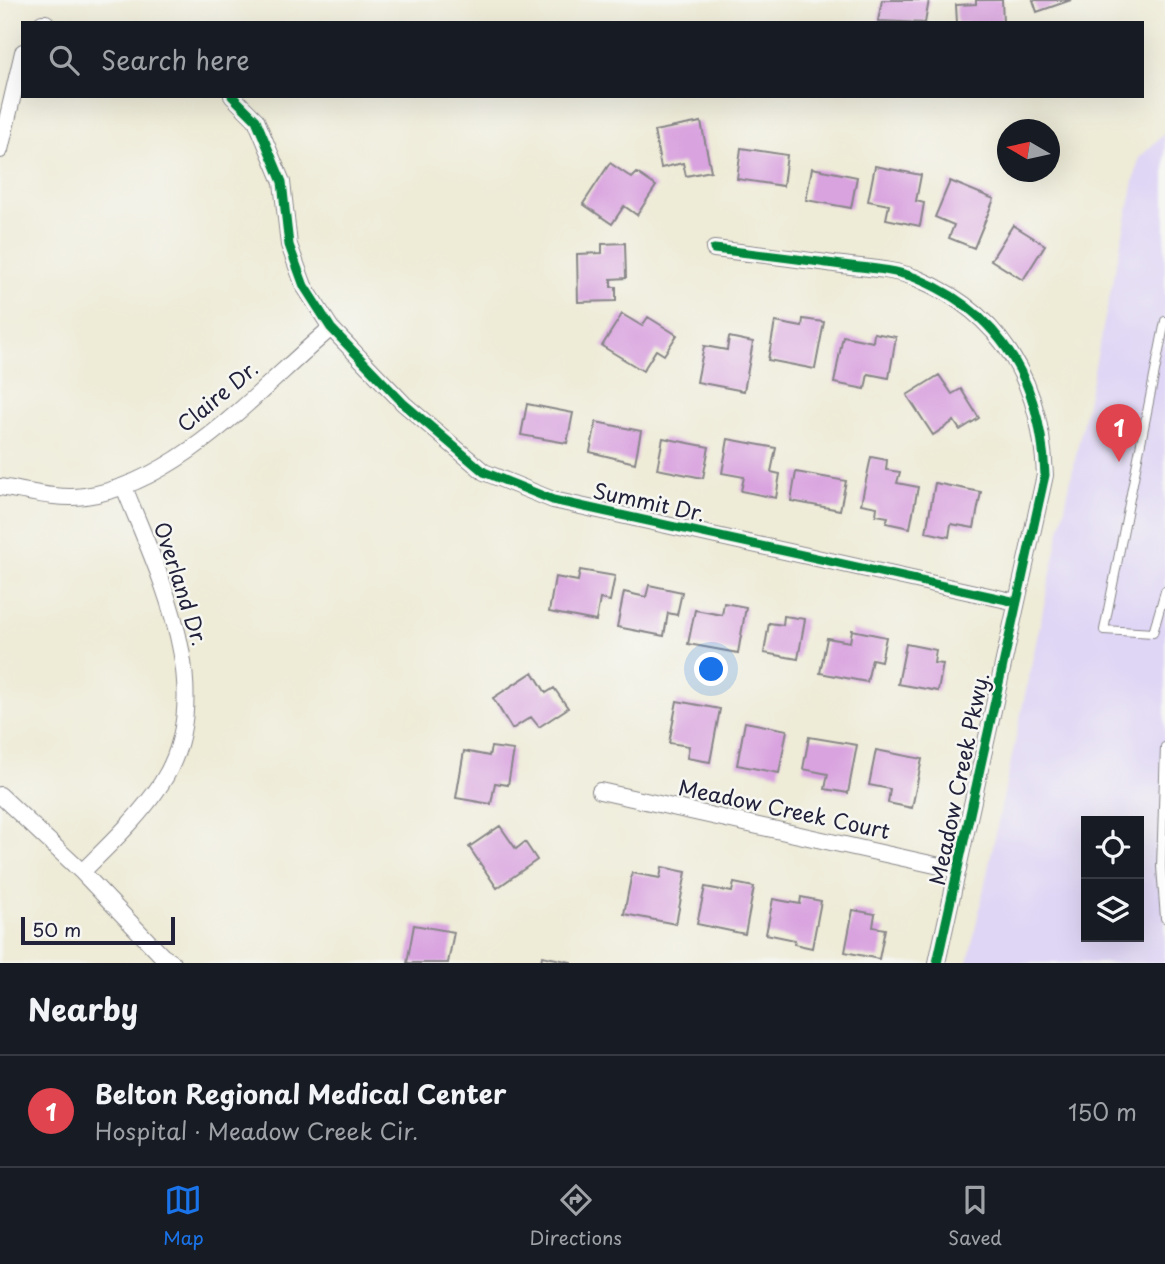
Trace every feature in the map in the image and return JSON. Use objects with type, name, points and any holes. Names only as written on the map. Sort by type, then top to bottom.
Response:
[{"type":"street","points":[[0,150],[21,61]]},
{"type":"street","name":"Summit Dr.","points":[[234,98],[256,120],[282,182],[293,255],[304,286],[331,328],[404,404],[484,472],[542,495],[1016,602]]},
{"type":"street","name":"Meadow Creek Pkwy.","points":[[715,250],[876,269],[915,278],[962,304],[1018,361],[1035,401],[1044,435],[1045,475],[937,963]]},
{"type":"street","name":"Claire Dr.","points":[[0,486],[44,495],[83,496],[124,488],[173,461],[220,426],[331,328]]},
{"type":"street","name":"Overland Dr.","points":[[82,872],[133,820],[162,783],[177,752],[185,701],[182,651],[162,585],[124,488]]},
{"type":"street","name":"Meadow Creek Court","points":[[600,791],[958,870]]},
{"type":"street","points":[[0,795],[82,872],[164,961]]},
{"type":"lane","points":[[1165,321],[1104,630],[1153,633],[1165,591]]},
{"type":"lane","points":[[1165,747],[1165,918]]},
{"type":"shaded area","points":[[1165,133],[1165,963],[968,963],[1139,158]]},
{"type":"building","points":[[882,0],[929,0],[925,21],[878,21]]},
{"type":"building","points":[[976,0],[1002,0],[1003,21],[957,21],[956,5],[976,4]]},
{"type":"building","points":[[1033,0],[1071,0],[1037,12]]},
{"type":"building","points":[[701,122],[711,171],[686,176],[683,163],[661,168],[654,131]]},
{"type":"building","points":[[741,148],[787,155],[783,186],[737,179]]},
{"type":"building","points":[[610,163],[632,178],[637,173],[656,186],[637,215],[624,206],[612,224],[583,204]]},
{"type":"building","points":[[875,166],[921,175],[916,201],[924,203],[920,226],[886,219],[889,205],[868,201]]},
{"type":"building","points":[[812,168],[857,177],[851,208],[806,200]]},
{"type":"building","points":[[950,181],[994,199],[974,248],[949,238],[954,225],[935,217]]},
{"type":"building","points":[[1013,225],[1045,245],[1023,280],[991,260]]},
{"type":"building","points":[[625,243],[626,278],[611,279],[611,287],[616,287],[616,301],[578,302],[577,254],[602,253],[602,244]]},
{"type":"building","points":[[622,314],[642,326],[648,317],[677,335],[664,355],[656,350],[643,371],[602,346]]},
{"type":"building","points":[[803,319],[824,322],[815,369],[768,360],[775,322],[802,327]]},
{"type":"building","points":[[874,333],[896,337],[889,378],[868,374],[865,389],[834,383],[843,336],[873,342]]},
{"type":"building","points":[[729,337],[753,342],[744,391],[697,382],[704,346],[727,350]]},
{"type":"building","points":[[939,375],[952,394],[961,389],[979,418],[960,430],[954,421],[933,435],[907,395]]},
{"type":"building","points":[[527,404],[573,413],[567,443],[521,435]]},
{"type":"building","points":[[596,422],[641,431],[635,463],[590,452]]},
{"type":"building","points":[[663,438],[709,447],[703,478],[657,469]]},
{"type":"building","points":[[728,439],[776,448],[771,472],[780,474],[776,498],[741,491],[744,477],[722,473]]},
{"type":"building","points":[[871,457],[887,460],[886,470],[900,472],[897,483],[918,487],[910,528],[886,523],[888,517],[876,515],[877,507],[861,504]]},
{"type":"building","points":[[796,472],[846,481],[840,510],[791,501]]},
{"type":"building","points":[[935,483],[981,492],[974,528],[951,524],[949,537],[926,532]]},
{"type":"building","points":[[580,570],[615,576],[610,601],[600,599],[596,621],[549,612],[555,577],[578,581]]},
{"type":"building","points":[[649,585],[682,592],[677,615],[668,613],[664,636],[617,627],[624,592],[646,597]]},
{"type":"building","points":[[724,603],[746,607],[738,653],[688,644],[695,610],[722,615]]},
{"type":"building","points":[[784,616],[805,619],[798,659],[764,653],[769,623],[783,625]]},
{"type":"building","points":[[852,630],[886,637],[881,661],[872,659],[867,682],[820,673],[827,638],[850,642]]},
{"type":"building","points":[[906,644],[936,650],[934,663],[943,664],[938,691],[898,684]]},
{"type":"building","points":[[533,672],[546,693],[554,688],[568,708],[539,727],[531,717],[512,729],[493,698]]},
{"type":"building","points":[[677,701],[720,709],[710,762],[687,758],[689,746],[669,743]]},
{"type":"building","points":[[745,722],[787,730],[779,773],[737,765]]},
{"type":"building","points":[[809,737],[857,745],[848,793],[825,789],[828,774],[803,769]]},
{"type":"building","points":[[491,747],[514,750],[508,785],[495,783],[491,804],[456,798],[464,751],[489,756]]},
{"type":"building","points":[[876,750],[922,759],[912,808],[888,803],[890,789],[869,785]]},
{"type":"building","points":[[500,826],[516,849],[525,842],[537,860],[497,888],[469,847]]},
{"type":"building","points":[[662,867],[686,872],[676,924],[624,914],[632,873],[660,878]]},
{"type":"building","points":[[734,883],[754,887],[745,934],[697,924],[705,887],[732,892]]},
{"type":"building","points":[[801,897],[821,901],[812,948],[794,944],[795,940],[766,934],[773,899],[800,904]]},
{"type":"building","points":[[853,910],[875,914],[873,927],[885,929],[879,959],[845,952]]},
{"type":"building","points":[[414,925],[454,932],[448,963],[407,963]]},
{"type":"building","points":[[542,956],[571,962],[571,963],[541,963]]},
{"type":"cycle path","points":[[234,98],[256,120],[282,182],[289,245],[304,286],[331,328],[404,404],[484,472],[553,500],[1016,602]]},
{"type":"cycle path","points":[[714,249],[889,271],[916,278],[946,293],[972,311],[994,332],[1012,356],[1035,410],[1045,475],[937,963]]},
{"type":"place","name":"Belton Regional Medical Center","points":[[1119,462]]}]
